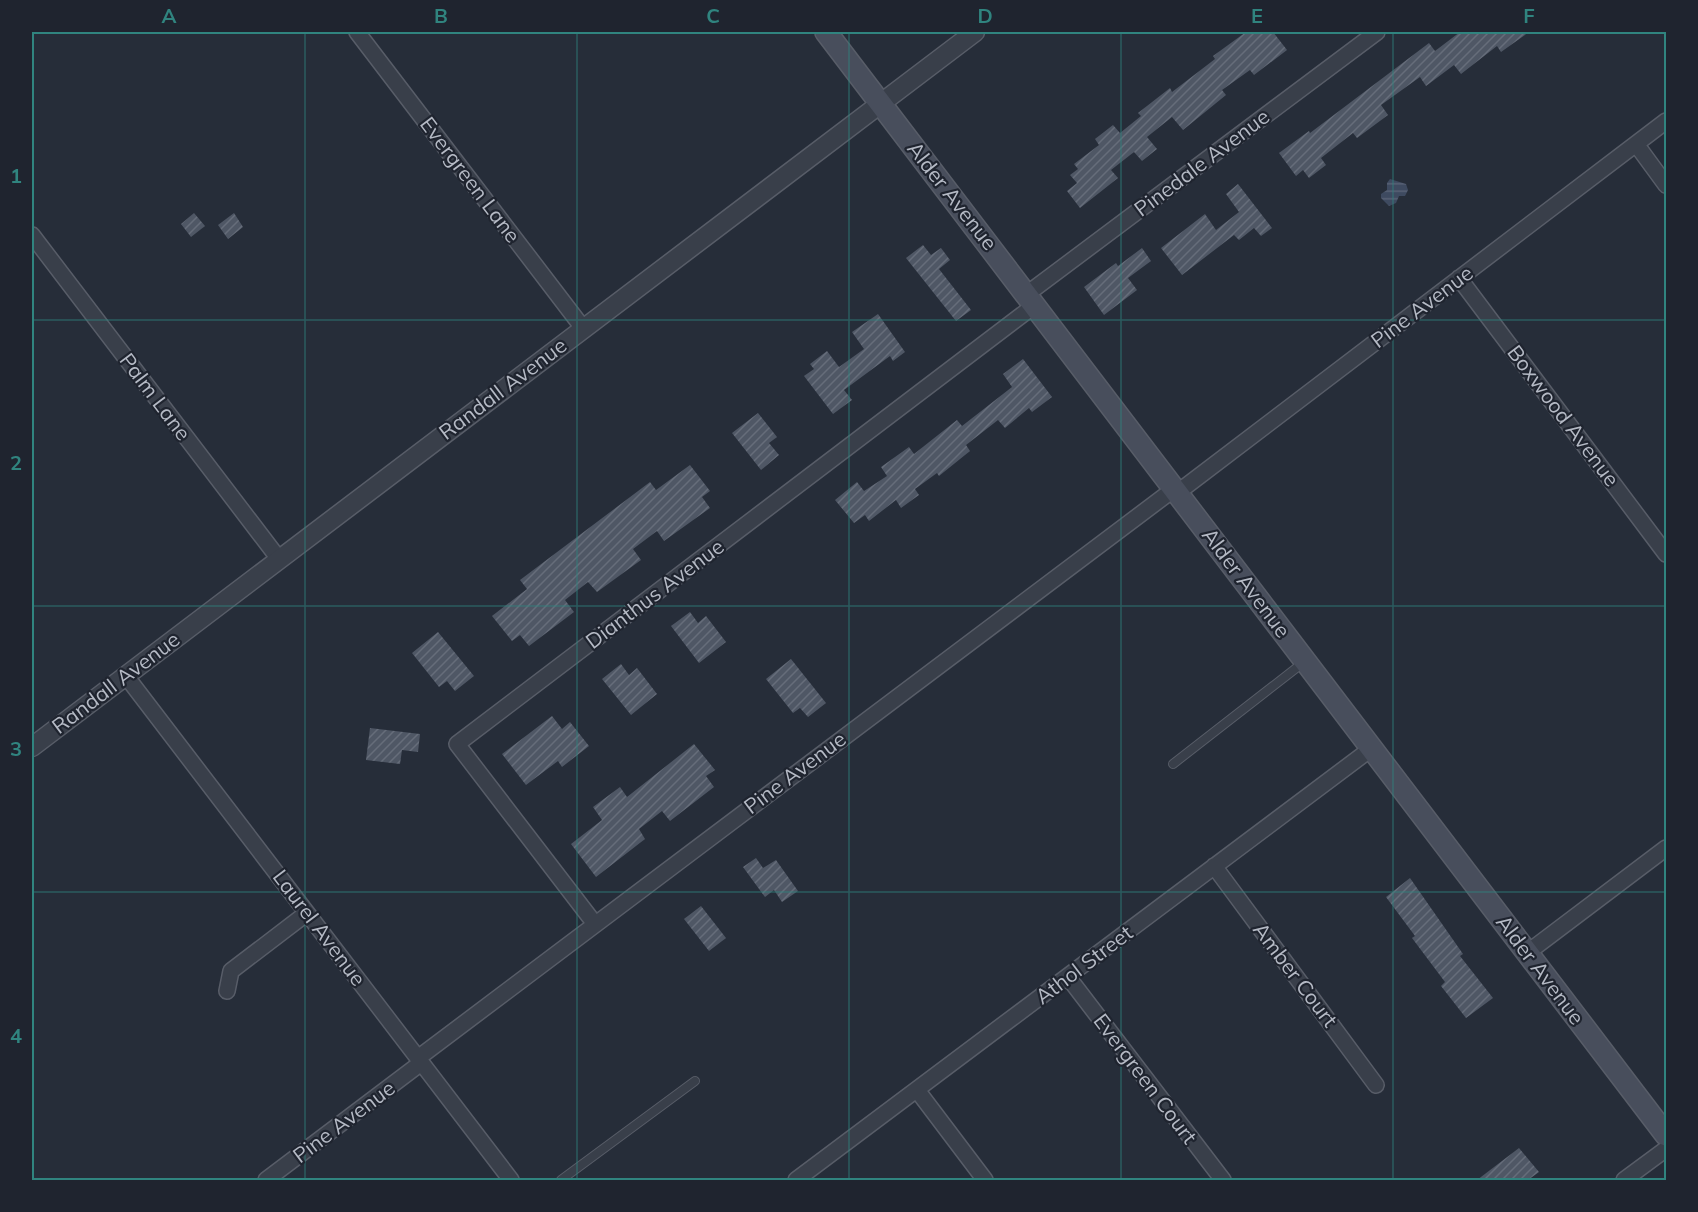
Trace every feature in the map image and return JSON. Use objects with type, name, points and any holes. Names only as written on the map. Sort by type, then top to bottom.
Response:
[{"type":"main road","name":"Alder Avenue","points":[[826,32],[1666,1135]]},
{"type":"street","name":"Evergreen Lane","points":[[357,32],[583,327]]},
{"type":"street","name":"Randall Avenue","points":[[32,747],[975,32]]},
{"type":"street","name":"Pinedale Avenue","points":[[1031,300],[1377,32]]},
{"type":"street","name":"Pine Avenue","points":[[266,1180],[595,924],[1666,121]]},
{"type":"street","points":[[1635,144],[1666,185]]},
{"type":"street","name":"Palm Lane","points":[[32,235],[279,560]]},
{"type":"street","name":"Boxwood Avenue","points":[[1459,278],[1666,554]]},
{"type":"street","name":"Dianthus Avenue","points":[[595,924],[457,744],[1031,300]]},
{"type":"street","name":"Laurel Avenue","points":[[126,676],[511,1180]]},
{"type":"street","name":"Athol Street","points":[[796,1180],[1372,748]]},
{"type":"street","points":[[1527,953],[1666,848]]},
{"type":"street","name":"Amber Court","points":[[1214,866],[1376,1084]]},
{"type":"street","points":[[227,991],[231,971],[307,913]]},
{"type":"street","name":"Evergreen Court","points":[[1068,977],[1223,1180]]},
{"type":"street","points":[[916,1090],[985,1180]]},
{"type":"street","points":[[1624,1180],[1666,1149]]},
{"type":"lane","points":[[1173,764],[1305,661]]},
{"type":"lane","points":[[561,1180],[695,1081]]},
{"type":"water","points":[[1390,179],[1406,184],[1408,190],[1405,196],[1399,196],[1396,203],[1389,206],[1381,198],[1381,194],[1387,190],[1387,183]]},
{"type":"building","points":[[1246,32],[1273,32],[1287,50],[1254,75],[1250,70],[1222,90],[1226,95],[1183,130],[1172,117],[1147,137],[1157,149],[1142,161],[1134,152],[1111,170],[1118,178],[1080,208],[1067,191],[1077,183],[1070,175],[1078,169],[1074,164],[1099,145],[1095,139],[1113,125],[1120,133],[1141,116],[1138,113],[1170,88],[1172,92],[1215,59],[1213,56]]},
{"type":"building","points":[[1460,32],[1529,32],[1501,52],[1497,46],[1461,74],[1454,65],[1426,86],[1420,77],[1381,105],[1388,115],[1357,138],[1353,133],[1321,158],[1326,165],[1309,178],[1303,170],[1296,176],[1279,153],[1309,131],[1310,133],[1429,43],[1435,51]]},
{"type":"building","points":[[1238,184],[1272,228],[1261,236],[1254,228],[1239,240],[1234,235],[1182,275],[1161,248],[1205,214],[1216,230],[1239,212],[1226,194]]},
{"type":"building","points":[[194,213],[205,226],[191,237],[181,224]]},
{"type":"building","points":[[234,213],[243,227],[228,239],[218,225]]},
{"type":"building","points":[[923,245],[931,255],[941,248],[950,260],[939,269],[971,310],[956,321],[906,258]]},
{"type":"building","points":[[1142,248],[1151,261],[1128,278],[1137,290],[1104,315],[1084,287],[1116,263],[1118,266]]},
{"type":"building","points":[[878,314],[905,352],[893,361],[890,356],[844,390],[852,400],[833,414],[804,376],[814,369],[810,364],[827,351],[839,367],[864,349],[852,332]]},
{"type":"building","points":[[1023,359],[1052,397],[1032,412],[1029,408],[1005,428],[998,420],[966,445],[970,451],[939,476],[937,473],[915,489],[919,495],[901,508],[896,500],[869,521],[865,515],[854,523],[835,500],[857,482],[864,491],[887,476],[881,467],[909,447],[914,454],[957,420],[962,426],[1012,387],[1003,374]]},
{"type":"building","points":[[758,413],[777,437],[769,443],[779,455],[761,470],[732,433]]},
{"type":"building","points":[[690,465],[710,491],[702,497],[710,508],[664,541],[657,531],[633,549],[641,560],[597,592],[588,582],[565,600],[574,612],[529,646],[520,635],[512,641],[492,616],[527,589],[520,580],[650,482],[656,490]]},
{"type":"building","points":[[690,612],[698,623],[706,616],[726,642],[699,663],[671,626]]},
{"type":"building","points":[[438,632],[474,676],[455,691],[447,681],[439,687],[412,653]]},
{"type":"building","points":[[791,659],[826,703],[808,717],[800,708],[793,713],[766,679]]},
{"type":"building","points":[[621,664],[629,675],[637,668],[657,694],[631,715],[602,679]]},
{"type":"building","points":[[552,716],[562,729],[570,722],[589,746],[562,767],[558,761],[526,785],[502,754]]},
{"type":"building","points":[[370,728],[420,734],[418,752],[402,750],[400,764],[366,760]]},
{"type":"building","points":[[694,744],[715,770],[706,776],[714,787],[670,821],[662,811],[639,829],[645,839],[596,877],[571,844],[602,820],[593,807],[620,787],[627,797]]},
{"type":"building","points":[[756,858],[763,868],[776,860],[798,891],[782,902],[774,890],[765,897],[743,867]]},
{"type":"building","points":[[1410,878],[1463,954],[1460,956],[1493,998],[1466,1018],[1441,986],[1445,982],[1412,938],[1415,936],[1386,897]]},
{"type":"building","points":[[701,906],[726,938],[709,951],[684,919]]},
{"type":"building","points":[[1519,1148],[1539,1172],[1528,1180],[1477,1180]]}]
